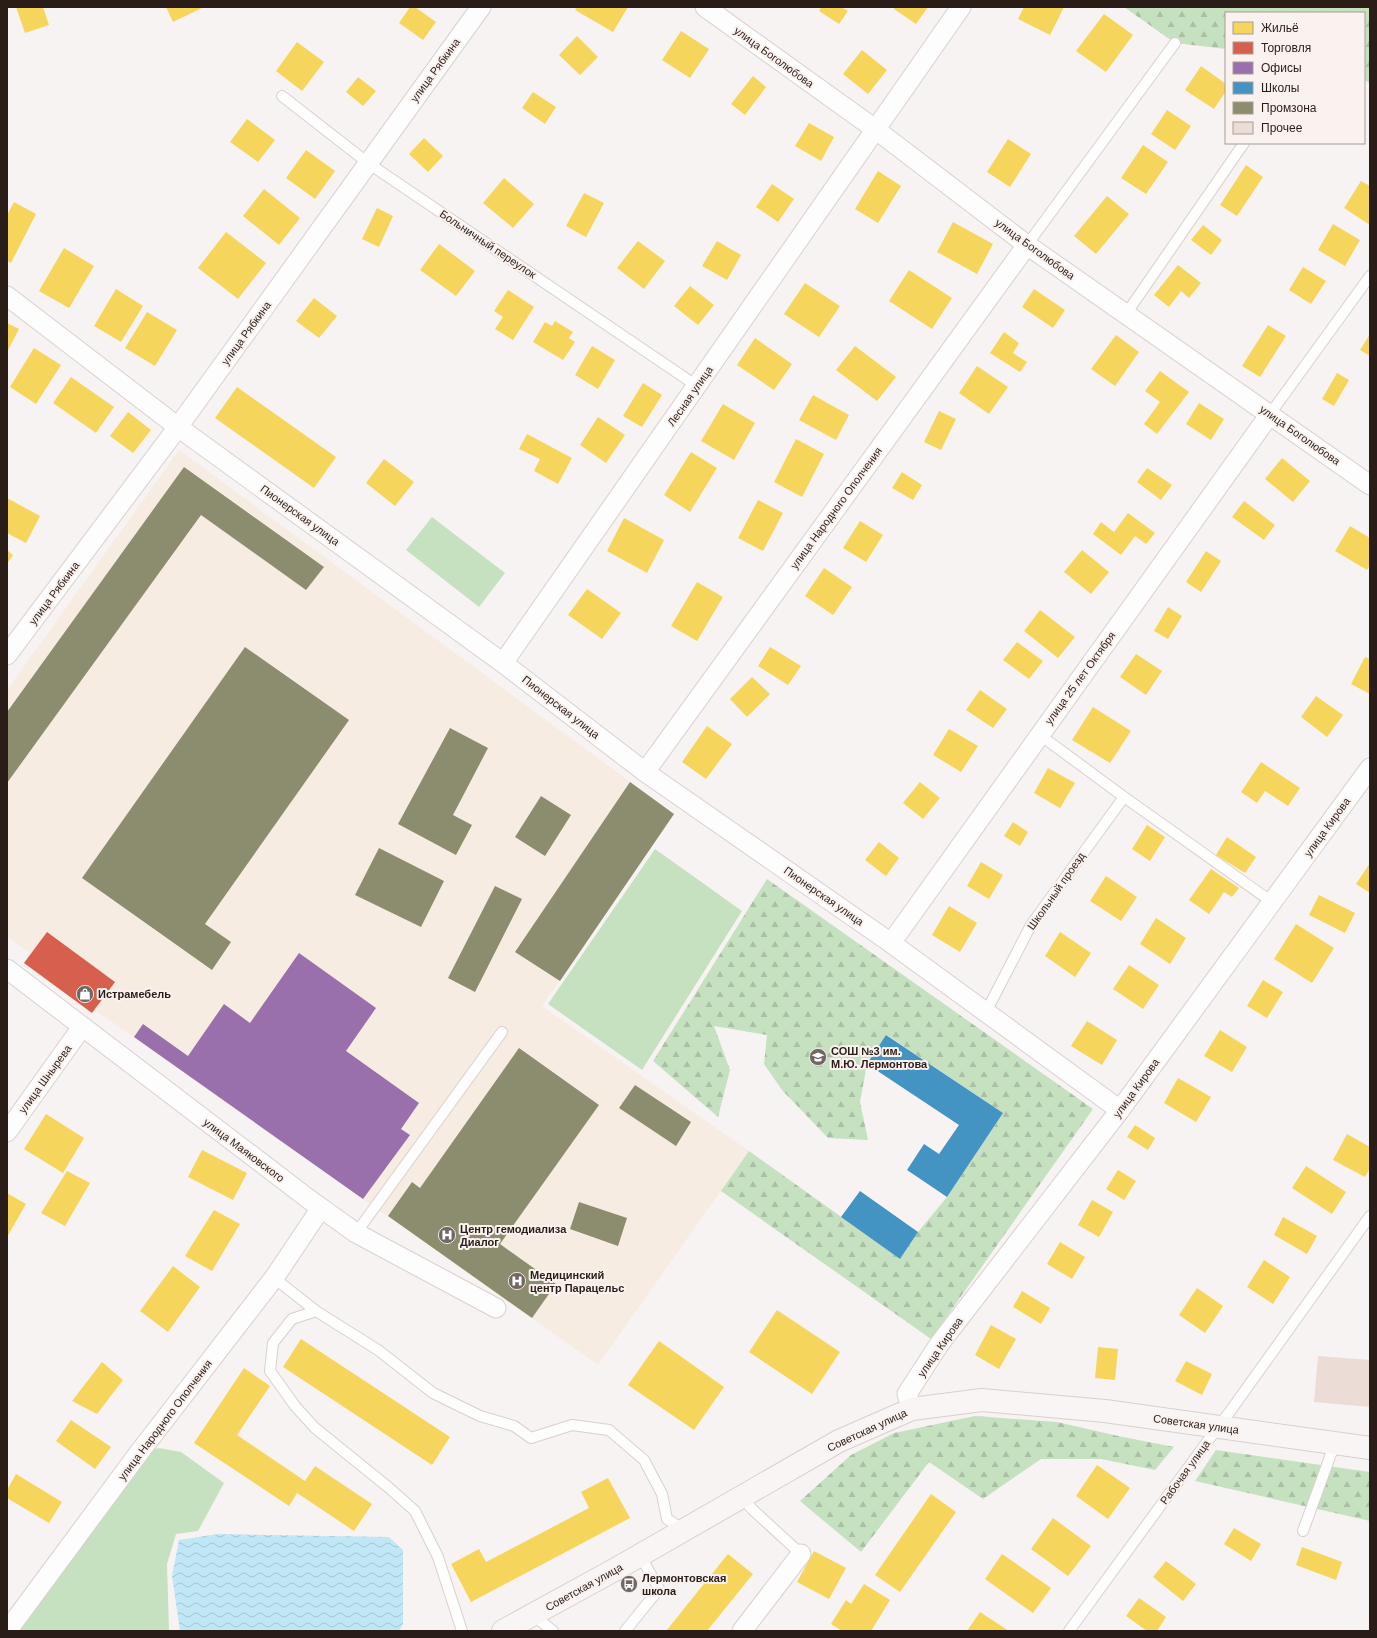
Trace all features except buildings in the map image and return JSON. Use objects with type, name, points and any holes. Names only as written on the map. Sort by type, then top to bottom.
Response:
[{"type":"main road","name":"Советская улица","points":[[503,1631],[533,1616],[839,1441],[912,1409],[982,1400],[1105,1410],[1370,1448]]},
{"type":"street","name":"улица Рябкина","points":[[7,655],[178,427],[481,7]]},
{"type":"street","name":"улица Боголюбова","points":[[705,7],[875,129],[1027,245],[1370,485]]},
{"type":"street","name":"Лесная улица","points":[[503,662],[961,7]]},
{"type":"street","name":"улица Народного Ополчения","points":[[645,772],[1027,245]]},
{"type":"street","name":"Пионерская улица","points":[[7,296],[178,427],[503,662],[645,772],[891,943],[1120,1110]]},
{"type":"street","name":"улица 25 лет Октября","points":[[891,943],[1270,414]]},
{"type":"street","name":"улица Кирова","points":[[912,1409],[907,1394],[940,1343],[1120,1110],[1370,768]]},
{"type":"street","name":"улица Маяковского","points":[[7,969],[321,1208],[356,1232],[496,1308]]},
{"type":"street","name":"улица Шнырева","points":[[7,1132],[82,1027]]},
{"type":"street","name":"улица Народного Ополчения","points":[[7,1631],[138,1454],[274,1278],[321,1208]]},
{"type":"street","points":[[742,1631],[801,1554]]},
{"type":"lane","points":[[1027,245],[1175,43]]},
{"type":"lane","name":"Больничный переулок","points":[[282,96],[368,163],[697,386]]},
{"type":"lane","points":[[1126,314],[1243,144]]},
{"type":"lane","points":[[1270,414],[1370,276]]},
{"type":"lane","points":[[1040,735],[1124,797],[1272,902]]},
{"type":"lane","name":"Школьный проезд","points":[[986,1012],[1031,925],[1124,797]]},
{"type":"lane","points":[[356,1232],[502,1032]]},
{"type":"lane","name":"Рабочая улица","points":[[1069,1631],[1370,1216]]},
{"type":"lane","points":[[274,1278],[316,1310],[378,1350],[433,1393],[480,1416],[514,1426],[531,1438],[572,1425],[609,1430],[644,1460],[662,1494],[667,1519],[685,1530]]},
{"type":"lane","points":[[316,1310],[292,1319],[273,1343],[270,1371],[295,1406],[315,1428],[388,1487],[414,1511],[438,1557],[462,1631]]},
{"type":"lane","points":[[1304,1531],[1335,1443]]},
{"type":"lane","points":[[741,1497],[752,1510],[801,1554]]},
{"type":"lane","points":[[625,1631],[660,1589],[640,1555]]},
{"type":"lane","points":[[533,1616],[553,1631]]},
{"type":"shaded area","points":[[179,450],[674,814],[542,1006],[749,1151],[598,1365],[95,1010],[92,1013],[24,963],[31,954],[7,937],[7,690]]},
{"type":"green space","points":[[1124,7],[1370,7],[1370,83],[1365,80],[1365,12],[1225,12],[1225,49],[1175,43]]},
{"type":"green space","points":[[432,517],[505,573],[479,607],[406,550]]},
{"type":"green space","points":[[655,849],[742,911],[642,1070],[548,1004]]},
{"type":"green space","points":[[767,879],[1093,1109],[931,1339],[721,1191],[749,1151],[900,1259],[918,1232],[947,1197],[1003,1113],[887,1035],[867,1064],[860,1102],[868,1140],[828,1138],[782,1090],[764,1064],[767,1035],[714,1026],[730,1070],[718,1117],[653,1061]]},
{"type":"green space","points":[[975,1416],[1057,1422],[1174,1447],[1155,1470],[1101,1459],[1041,1459],[983,1499],[929,1462],[861,1552],[800,1501],[851,1455],[894,1433]]},
{"type":"green space","points":[[159,1448],[181,1452],[224,1483],[198,1531],[176,1534],[167,1564],[169,1631],[13,1631],[144,1451]]},
{"type":"green space","points":[[1216,1450],[1370,1472],[1370,1521],[1195,1481]]},
{"type":"water","points":[[218,1534],[389,1537],[403,1550],[403,1624],[399,1631],[180,1631],[172,1576],[179,1540]]},
{"type":"place","name":"Истрамебель","points":[[85,994]]},
{"type":"place","name":"СОШ №3 им. М.Ю. Лермонтова","points":[[818,1057]]},
{"type":"place","name":"Центр гемодиализа Диалог","points":[[447,1235]]},
{"type":"place","name":"Медицинский центр Парацельс","points":[[517,1281]]},
{"type":"place","name":"Лермонтовская школа","points":[[629,1584]]}]
